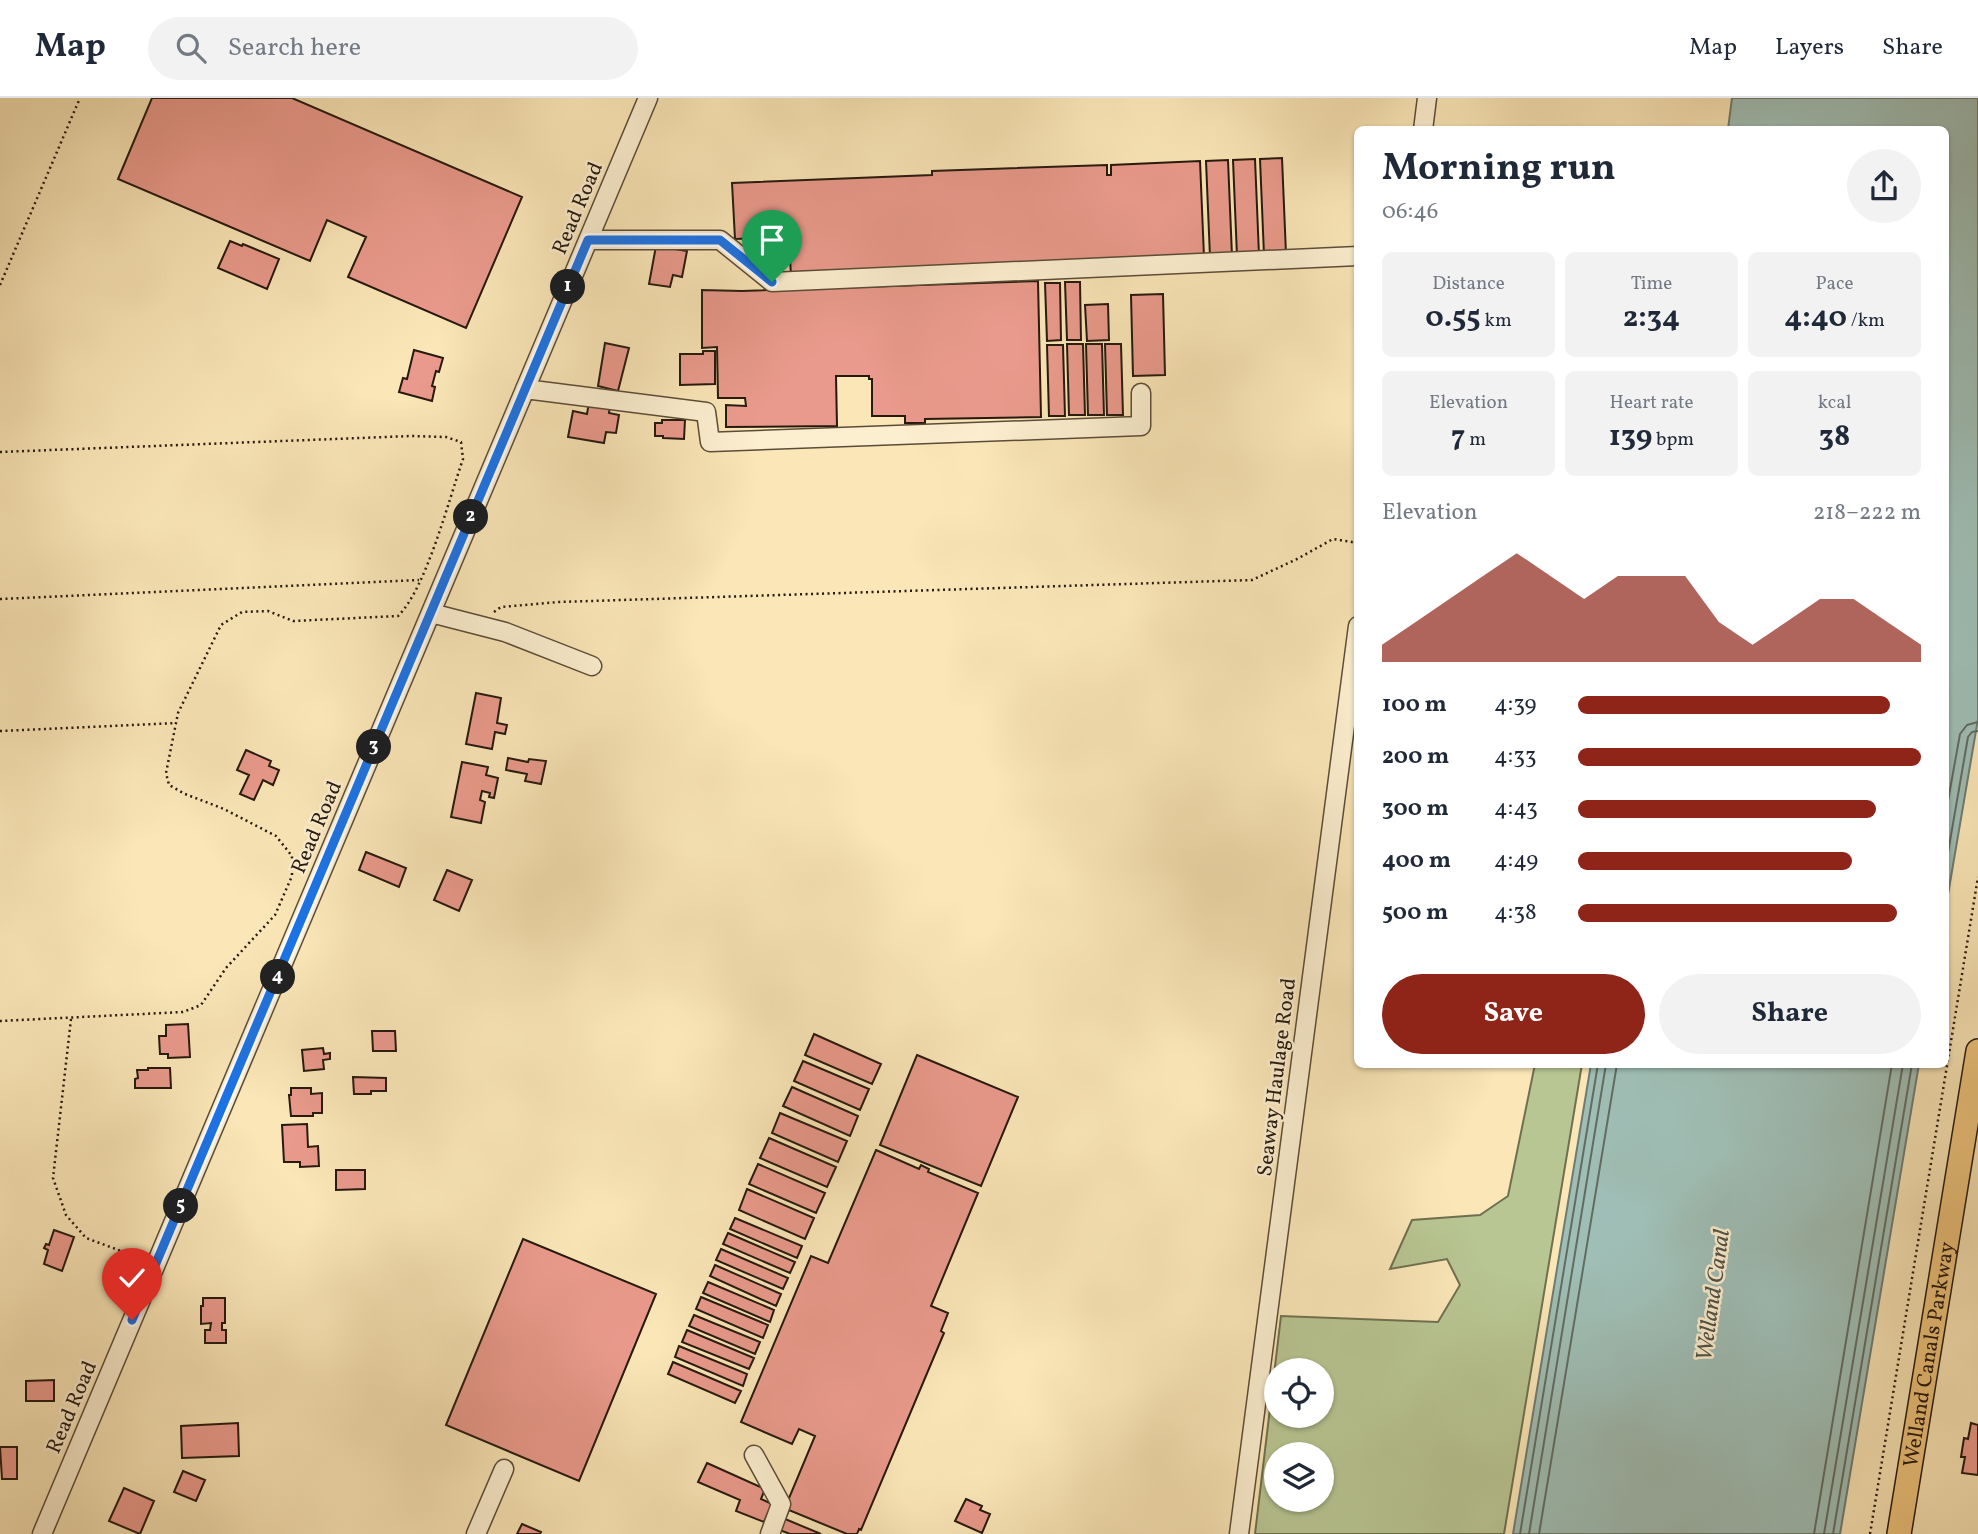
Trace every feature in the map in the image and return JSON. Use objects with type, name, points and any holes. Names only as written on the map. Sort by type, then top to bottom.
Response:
[{"type":"main road","name":"Welland Canals Parkway","points":[[1899,1534],[1978,1051]]},
{"type":"street","name":"Read Road","points":[[42,1534],[648,98]]},
{"type":"street","points":[[1424,126],[1427,98]]},
{"type":"street","points":[[588,240],[720,240],[772,282],[1354,256]]},
{"type":"street","points":[[526,389],[706,412],[710,442],[1141,426],[1141,393]]},
{"type":"street","points":[[430,613],[505,632],[592,666]]},
{"type":"street","name":"Seaway Haulage Road","points":[[1238,1534],[1354,656]]},
{"type":"street","points":[[754,1455],[780,1504],[769,1534]]},
{"type":"street","points":[[476,1534],[504,1469]]},
{"type":"path","points":[[0,285],[80,98]]},
{"type":"path","points":[[0,452],[411,436],[446,437],[461,442],[463,459],[428,562],[408,606],[398,615],[293,621],[268,611],[242,612],[221,625],[178,713],[166,773],[169,785],[275,835],[292,856],[292,876],[275,915],[226,968],[201,1005],[183,1012],[0,1021]]},
{"type":"path","points":[[477,624],[501,607],[559,602],[1252,580],[1333,539],[1354,542]]},
{"type":"path","points":[[0,599],[419,580]]},
{"type":"path","points":[[0,731],[176,723]]},
{"type":"path","points":[[1949,1053],[1978,877]]},
{"type":"path","points":[[72,1017],[53,1178],[66,1215],[86,1238],[156,1264]]},
{"type":"path","points":[[1870,1534],[1947,1068]]},
{"type":"green space","points":[[1534,1068],[1581,1068],[1504,1534],[1255,1534],[1264,1459],[1264,1512],[1334,1512],[1334,1442],[1266,1442],[1268,1428],[1334,1428],[1334,1358],[1276,1358],[1281,1316],[1438,1322],[1460,1285],[1447,1259],[1390,1269],[1412,1220],[1480,1215],[1508,1196]]},
{"type":"water","points":[[1732,98],[1978,98],[1978,719],[1949,888],[1949,126],[1728,126]]},
{"type":"water","name":"Welland Canal","points":[[1590,1068],[1918,1068],[1840,1534],[1513,1534]]},
{"type":"building","points":[[152,98],[292,98],[522,197],[466,328],[348,277],[366,237],[327,220],[310,261],[118,179]]},
{"type":"building","points":[[1282,158],[1286,254],[1264,255],[1260,159]]},
{"type":"building","points":[[1255,159],[1259,255],[1237,256],[1233,160]]},
{"type":"building","points":[[1228,160],[1232,256],[1210,257],[1206,161]]},
{"type":"building","points":[[1200,161],[1204,257],[791,277],[789,237],[735,239],[732,183],[932,175],[932,171],[1107,165],[1107,175],[1111,175],[1111,165]]},
{"type":"building","points":[[230,241],[279,259],[267,289],[218,268]]},
{"type":"building","points":[[656,246],[687,251],[682,277],[673,275],[670,287],[649,284]]},
{"type":"building","points":[[1038,281],[1041,417],[925,419],[925,423],[905,423],[905,416],[872,416],[872,379],[869,379],[869,376],[836,376],[837,426],[726,427],[726,405],[746,406],[745,398],[718,398],[717,347],[702,348],[702,290]]},
{"type":"building","points":[[1065,282],[1080,282],[1081,340],[1067,340]]},
{"type":"building","points":[[1045,283],[1060,283],[1061,340],[1047,341]]},
{"type":"building","points":[[1163,294],[1165,375],[1133,376],[1131,295]]},
{"type":"building","points":[[1108,304],[1109,340],[1087,341],[1085,305]]},
{"type":"building","points":[[605,343],[629,348],[618,391],[598,386]]},
{"type":"building","points":[[1067,344],[1083,344],[1085,415],[1069,415]]},
{"type":"building","points":[[1086,344],[1102,344],[1104,415],[1088,415]]},
{"type":"building","points":[[1105,344],[1121,344],[1123,415],[1107,415]]},
{"type":"building","points":[[1047,345],[1063,345],[1065,416],[1049,416]]},
{"type":"building","points":[[414,350],[443,358],[432,386],[435,387],[432,401],[399,392],[403,378],[407,379]]},
{"type":"building","points":[[703,351],[715,351],[715,384],[680,385],[680,354],[703,354]]},
{"type":"building","points":[[589,402],[610,406],[609,413],[619,415],[616,433],[606,432],[604,443],[568,437],[573,411],[587,414]]},
{"type":"building","points":[[662,420],[685,420],[684,439],[655,436],[655,423],[662,423]]},
{"type":"building","points":[[476,693],[501,698],[497,723],[507,725],[505,734],[495,732],[492,749],[466,744]]},
{"type":"building","points":[[246,750],[271,761],[269,766],[279,770],[273,785],[263,780],[254,800],[240,794],[249,775],[237,770]]},
{"type":"building","points":[[508,758],[528,762],[529,759],[546,761],[541,784],[525,781],[527,774],[506,770]]},
{"type":"building","points":[[462,762],[488,767],[486,775],[498,778],[494,798],[489,797],[490,793],[482,791],[480,800],[485,802],[481,823],[451,817]]},
{"type":"building","points":[[366,852],[406,868],[399,887],[359,870]]},
{"type":"building","points":[[447,870],[472,880],[459,911],[434,900]]},
{"type":"building","points":[[188,1024],[190,1057],[168,1058],[168,1054],[160,1054],[159,1036],[166,1036],[166,1025]]},
{"type":"building","points":[[372,1031],[395,1031],[396,1051],[373,1051]]},
{"type":"building","points":[[814,1034],[881,1064],[872,1084],[805,1055]]},
{"type":"building","points":[[323,1048],[324,1054],[330,1053],[330,1059],[323,1060],[324,1069],[304,1071],[302,1050]]},
{"type":"building","points":[[917,1055],[1018,1097],[981,1186],[880,1145]]},
{"type":"building","points":[[803,1061],[869,1089],[860,1110],[794,1081]]},
{"type":"building","points":[[170,1068],[171,1088],[135,1088],[137,1070]]},
{"type":"building","points":[[353,1077],[386,1078],[386,1091],[354,1094]]},
{"type":"building","points":[[792,1087],[858,1116],[850,1136],[783,1106]]},
{"type":"building","points":[[291,1088],[311,1088],[311,1094],[322,1093],[322,1113],[313,1113],[313,1116],[291,1116]]},
{"type":"building","points":[[780,1113],[847,1141],[838,1162],[772,1133]]},
{"type":"building","points":[[307,1124],[308,1147],[318,1146],[319,1166],[300,1167],[300,1162],[284,1162],[282,1125]]},
{"type":"building","points":[[769,1138],[836,1167],[827,1187],[760,1158]]},
{"type":"building","points":[[876,1150],[919,1169],[921,1165],[929,1169],[928,1172],[978,1193],[931,1306],[948,1313],[941,1331],[944,1333],[861,1530],[859,1529],[857,1534],[847,1534],[789,1510],[785,1519],[821,1534],[790,1534],[780,1530],[774,1534],[815,1436],[799,1429],[792,1444],[741,1422],[811,1256],[828,1263]]},
{"type":"building","points":[[758,1164],[825,1193],[816,1213],[749,1184]]},
{"type":"building","points":[[336,1170],[365,1170],[365,1189],[336,1190]]},
{"type":"building","points":[[747,1189],[814,1218],[805,1239],[739,1210]]},
{"type":"building","points":[[735,1218],[802,1246],[797,1258],[730,1229]]},
{"type":"building","points":[[54,1230],[74,1237],[62,1271],[44,1264],[48,1250],[44,1248],[46,1244],[49,1245]]},
{"type":"building","points":[[728,1233],[795,1262],[790,1273],[723,1244]]},
{"type":"building","points":[[523,1239],[656,1294],[579,1481],[446,1425]]},
{"type":"building","points":[[721,1249],[788,1278],[783,1289],[716,1260]]},
{"type":"building","points":[[715,1265],[781,1294],[776,1306],[710,1276]]},
{"type":"building","points":[[708,1282],[774,1310],[770,1322],[703,1293]]},
{"type":"building","points":[[701,1297],[768,1325],[763,1338],[696,1309]]},
{"type":"building","points":[[203,1298],[225,1298],[225,1323],[222,1323],[222,1330],[226,1330],[226,1343],[205,1343],[205,1330],[210,1330],[211,1323],[201,1324]]},
{"type":"building","points":[[694,1315],[760,1342],[755,1354],[689,1326]]},
{"type":"building","points":[[687,1330],[754,1358],[749,1369],[682,1342]]},
{"type":"building","points":[[679,1346],[747,1374],[743,1386],[675,1357]]},
{"type":"building","points":[[673,1362],[741,1391],[735,1403],[668,1374]]},
{"type":"building","points":[[54,1380],[54,1401],[26,1401],[26,1381]]},
{"type":"building","points":[[238,1423],[239,1456],[182,1458],[181,1426]]},
{"type":"building","points":[[1971,1423],[1978,1425],[1978,1475],[1962,1473],[1964,1438],[1968,1439]]},
{"type":"building","points":[[0,1447],[17,1447],[17,1479],[2,1479]]},
{"type":"building","points":[[707,1463],[765,1489],[761,1499],[772,1504],[764,1522],[736,1511],[740,1500],[698,1482]]},
{"type":"building","points":[[183,1471],[205,1480],[196,1501],[174,1492]]},
{"type":"building","points":[[124,1488],[154,1501],[140,1534],[109,1521]]},
{"type":"building","points":[[966,1499],[982,1506],[980,1510],[990,1514],[982,1533],[955,1521]]},
{"type":"building","points":[[522,1524],[541,1532],[517,1534]]},
{"type":"route","points":[[132,1320],[588,240],[720,240],[772,282]]}]
